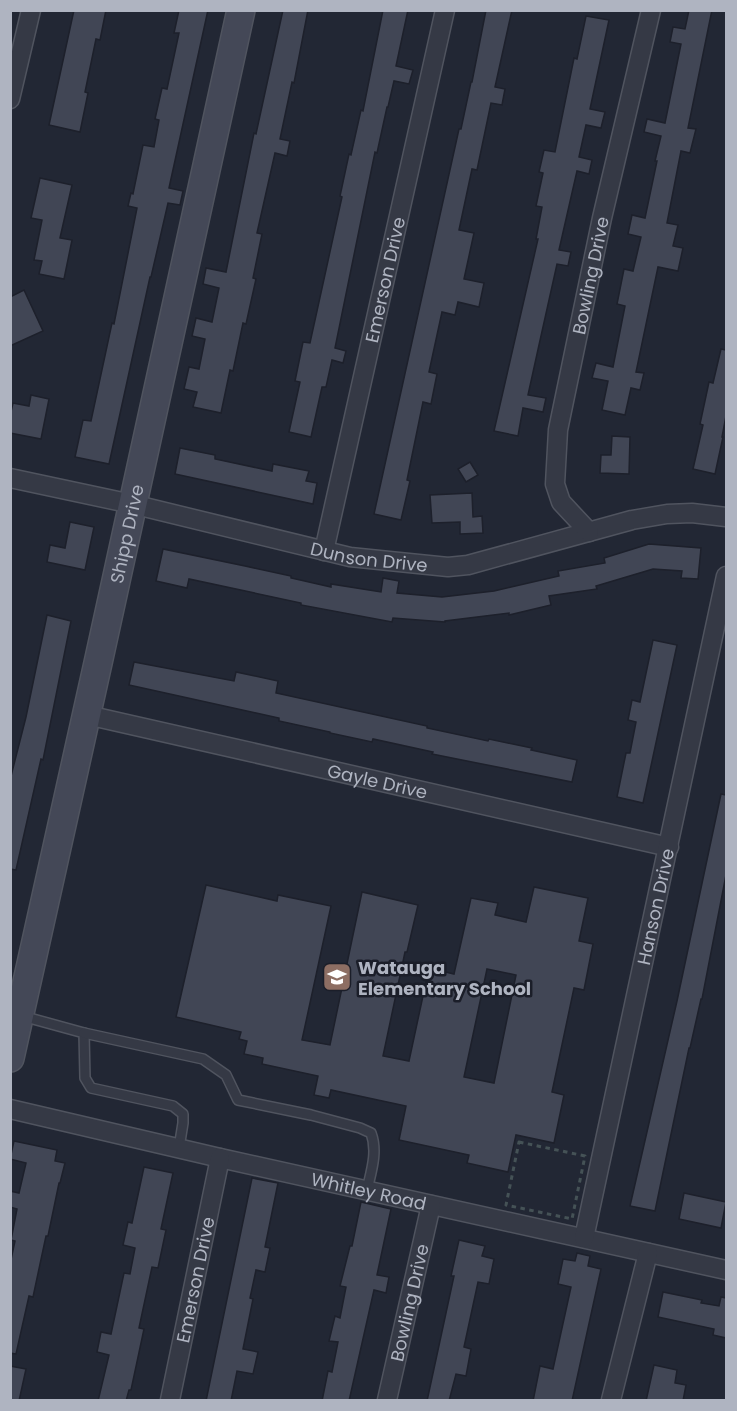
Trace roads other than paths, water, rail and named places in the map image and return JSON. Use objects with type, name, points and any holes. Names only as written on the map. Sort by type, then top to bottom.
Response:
[{"type":"street","points":[[10,99],[31,10]]},
{"type":"street","name":"Shipp Drive","points":[[10,1058],[241,10]]},
{"type":"street","name":"Emerson Drive","points":[[324,551],[446,10]]},
{"type":"street","name":"Bowling Drive","points":[[589,532],[561,502],[555,484],[558,430],[602,218],[651,10]]},
{"type":"street","name":"Dunson Drive","points":[[10,478],[132,504],[350,557],[448,567],[468,565],[632,520],[667,514],[692,513],[726,517]]},
{"type":"street","name":"Hanson Drive","points":[[584,1238],[726,576]]},
{"type":"street","name":"Gayle Drive","points":[[87,715],[669,847]]},
{"type":"street","name":"Whitley Road","points":[[10,1109],[726,1270]]},
{"type":"street","name":"Emerson Drive","points":[[170,1401],[220,1158]]},
{"type":"street","name":"Bowling Drive","points":[[387,1401],[431,1205]]},
{"type":"street","points":[[611,1401],[648,1252]]},
{"type":"lane","points":[[20,1016],[84,1033],[203,1059],[226,1075],[238,1100],[311,1115],[371,1133],[375,1143],[367,1191]]},
{"type":"lane","points":[[84,1033],[85,1078],[91,1088],[173,1106],[183,1114],[178,1148]]},
{"type":"place","name":"Watauga Elementary School","points":[[337,977]]}]
